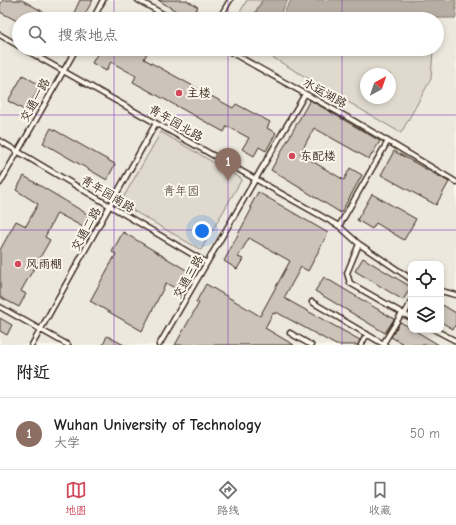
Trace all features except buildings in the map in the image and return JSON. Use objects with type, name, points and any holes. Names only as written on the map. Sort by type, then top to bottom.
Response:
[{"type":"lane","points":[[97,12],[103,0]]},
{"type":"lane","points":[[138,0],[159,12]]},
{"type":"lane","points":[[223,12],[230,0]]},
{"type":"lane","points":[[0,35],[12,42]]},
{"type":"lane","name":"青年园北路","points":[[36,56],[339,226],[359,244],[408,277]]},
{"type":"lane","name":"交通一路","points":[[0,183],[72,56]]},
{"type":"lane","name":"水运湖路","points":[[238,56],[306,94],[456,182]]},
{"type":"lane","name":"交通三路","points":[[159,345],[306,94]]},
{"type":"lane","name":"交通二路","points":[[32,345],[156,123]]},
{"type":"lane","name":"青年园南路","points":[[0,142],[207,263]]},
{"type":"lane","points":[[339,226],[388,142]]},
{"type":"lane","points":[[359,244],[347,273],[350,283],[408,316]]},
{"type":"lane","points":[[444,292],[456,295]]},
{"type":"lane","points":[[312,302],[384,344],[408,306]]},
{"type":"lane","points":[[0,307],[68,345]]},
{"type":"lane","points":[[290,333],[311,345]]},
{"type":"lane","points":[[441,333],[456,340]]},
{"type":"lane","points":[[361,345],[367,334]]},
{"type":"shaded area","points":[[0,0],[456,0],[456,345],[0,345]]},
{"type":"shaded area","points":[[263,0],[288,0],[281,12],[256,12]]},
{"type":"shaded area","points":[[291,0],[456,0],[456,18],[444,18],[444,12],[284,12]]},
{"type":"green space","points":[[247,0],[262,0],[255,12],[240,12]]},
{"type":"green space","points":[[270,56],[433,56],[431,79],[401,133]]},
{"type":"green space","name":"青年园","points":[[161,132],[242,179],[201,250],[120,203]]},
{"type":"place","name":"主楼","points":[[179,93]]},
{"type":"place","name":"东配楼","points":[[292,156]]},
{"type":"place","name":"Wuhan University of Technology","points":[[228,181]]},
{"type":"place","name":"风雨棚","points":[[18,264]]}]
